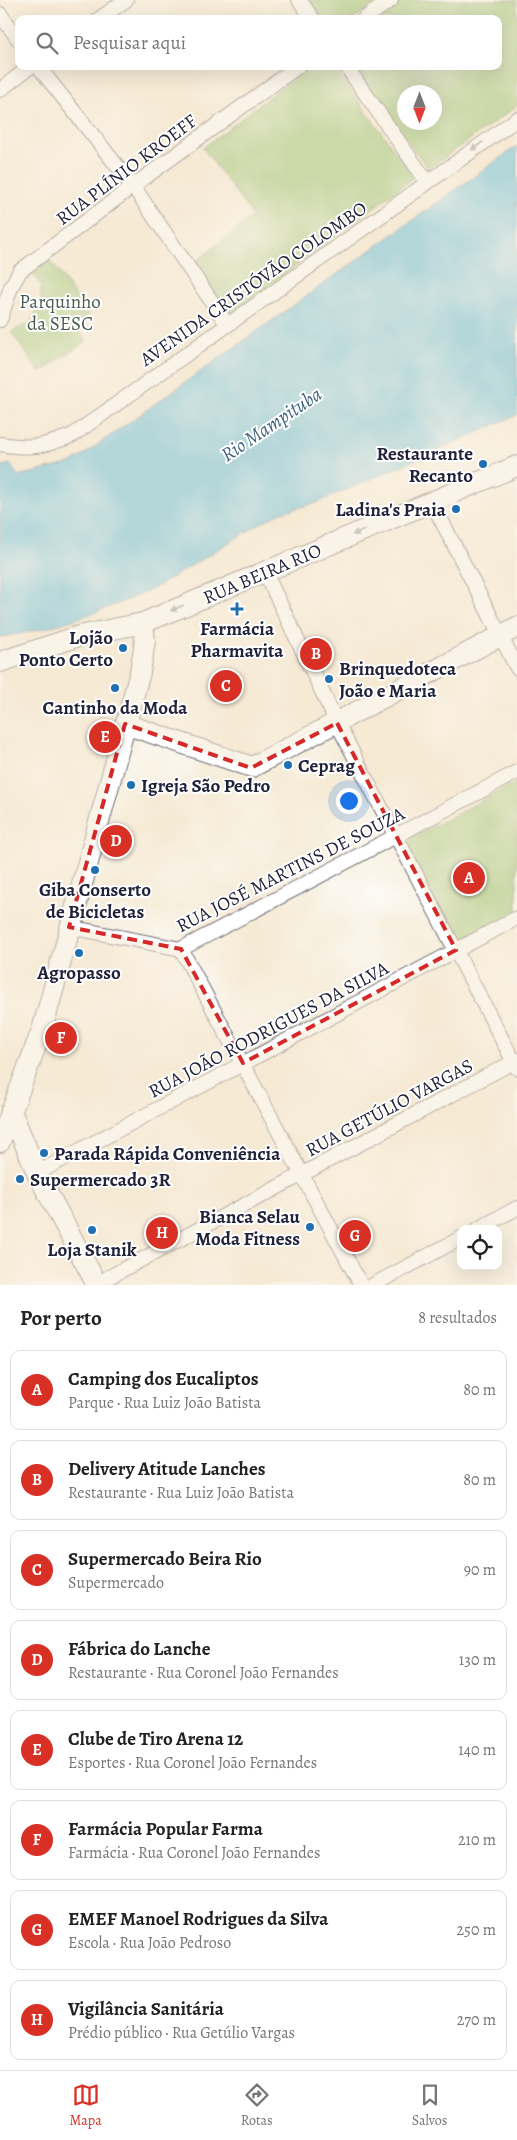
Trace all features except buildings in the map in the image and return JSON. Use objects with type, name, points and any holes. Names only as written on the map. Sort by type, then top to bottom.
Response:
[{"type":"main road","name":"RUA BEIRA RIO","points":[[0,662],[79,636],[143,622],[517,466]]},
{"type":"main road","points":[[0,1142],[6,1109],[44,1027],[69,927],[142,660],[145,641],[143,622]]},
{"type":"main road","points":[[125,724],[249,767],[337,723],[508,631]]},
{"type":"main road","points":[[6,1109],[96,1285]]},
{"type":"street","points":[[105,15],[126,0]]},
{"type":"street","points":[[299,0],[309,15]]},
{"type":"street","points":[[369,15],[390,0]]},
{"type":"street","points":[[0,14],[15,35]]},
{"type":"street","points":[[0,90],[26,70]]},
{"type":"street","points":[[41,70],[133,186],[227,324]]},
{"type":"street","name":"RUA PLÍNIO KROEFF","points":[[0,320],[10,287],[20,272],[133,186],[292,70]]},
{"type":"street","points":[[349,70],[427,182]]},
{"type":"street","name":"AVENIDA CRISTÓVÃO COLOMBO","points":[[0,444],[26,448],[52,444],[73,435],[517,119]]},
{"type":"street","points":[[432,502],[508,631],[517,668]]},
{"type":"street","points":[[265,572],[337,723],[516,1063]]},
{"type":"street","points":[[0,662],[0,668]]},
{"type":"street","name":"RUA JOSÉ MARTINS DE SOUZA","points":[[69,927],[181,949],[517,772]]},
{"type":"street","name":"RUA JOÃO RODRIGUES DA SILVA","points":[[38,1173],[517,918]]},
{"type":"street","points":[[181,949],[361,1285]]},
{"type":"street","name":"RUA GETÚLIO VARGAS","points":[[96,1285],[302,1174],[516,1063]]},
{"type":"street","points":[[485,1225],[517,1208]]},
{"type":"street","points":[[373,1285],[457,1240]]},
{"type":"highlighted area","points":[[337,723],[456,950],[243,1063],[181,949],[69,927],[125,724],[251,768]]},
{"type":"green space","points":[[309,0],[380,0],[359,15],[320,15]]},
{"type":"green space","points":[[402,0],[517,0],[517,106],[428,169],[400,130],[442,130],[442,85],[397,85],[397,126],[356,70],[502,70],[502,15],[381,15]]},
{"type":"green space","points":[[304,70],[336,70],[414,177],[229,316],[193,264],[253,216],[203,148]]},
{"type":"green space","name":"Parquinho da SESC","points":[[50,260],[89,315],[76,326],[86,341],[40,373],[11,332],[30,323],[41,302],[41,285],[31,271]]},
{"type":"green space","points":[[517,782],[517,914],[457,945],[402,843]]},
{"type":"water","name":"Rio Mampituba","points":[[517,146],[517,415],[316,503],[282,512],[153,589],[59,624],[39,630],[0,637],[0,466],[10,464],[18,476],[72,463]]},
{"type":"place","name":"Restaurante Recanto","points":[[483,464]]},
{"type":"place","name":"Ladina's Praia","points":[[456,509]]},
{"type":"place","name":"Farmácia Pharmavita","points":[[237,609]]},
{"type":"place","name":"Lojão Ponto Certo","points":[[123,648]]},
{"type":"place","name":"Delivery Atitude Lanches","points":[[316,654]]},
{"type":"place","name":"Brinquedoteca João e Maria","points":[[329,679]]},
{"type":"place","name":"Supermercado Beira Rio","points":[[226,686]]},
{"type":"place","name":"Cantinho da Moda","points":[[115,688]]},
{"type":"place","name":"Clube de Tiro Arena 12","points":[[105,737]]},
{"type":"place","name":"Ceprag","points":[[288,765]]},
{"type":"place","name":"Igreja São Pedro","points":[[131,785]]},
{"type":"place","name":"Fábrica do Lanche","points":[[116,841]]},
{"type":"place","name":"Giba Conserto de Bicicletas","points":[[95,870]]},
{"type":"place","name":"Camping dos Eucaliptos","points":[[469,878]]},
{"type":"place","name":"Agropasso","points":[[79,953]]},
{"type":"place","name":"Farmácia Popular Farma","points":[[61,1038]]},
{"type":"place","name":"Parada Rápida Conveniência","points":[[44,1153]]},
{"type":"place","name":"Supermercado 3R","points":[[20,1179]]},
{"type":"place","name":"Bianca Selau Moda Fitness","points":[[310,1227]]},
{"type":"place","name":"Loja Stanik","points":[[92,1230]]},
{"type":"place","name":"Vigilância Sanitária","points":[[162,1233]]},
{"type":"place","name":"EMEF Manoel Rodrigues da Silva","points":[[355,1236]]}]
